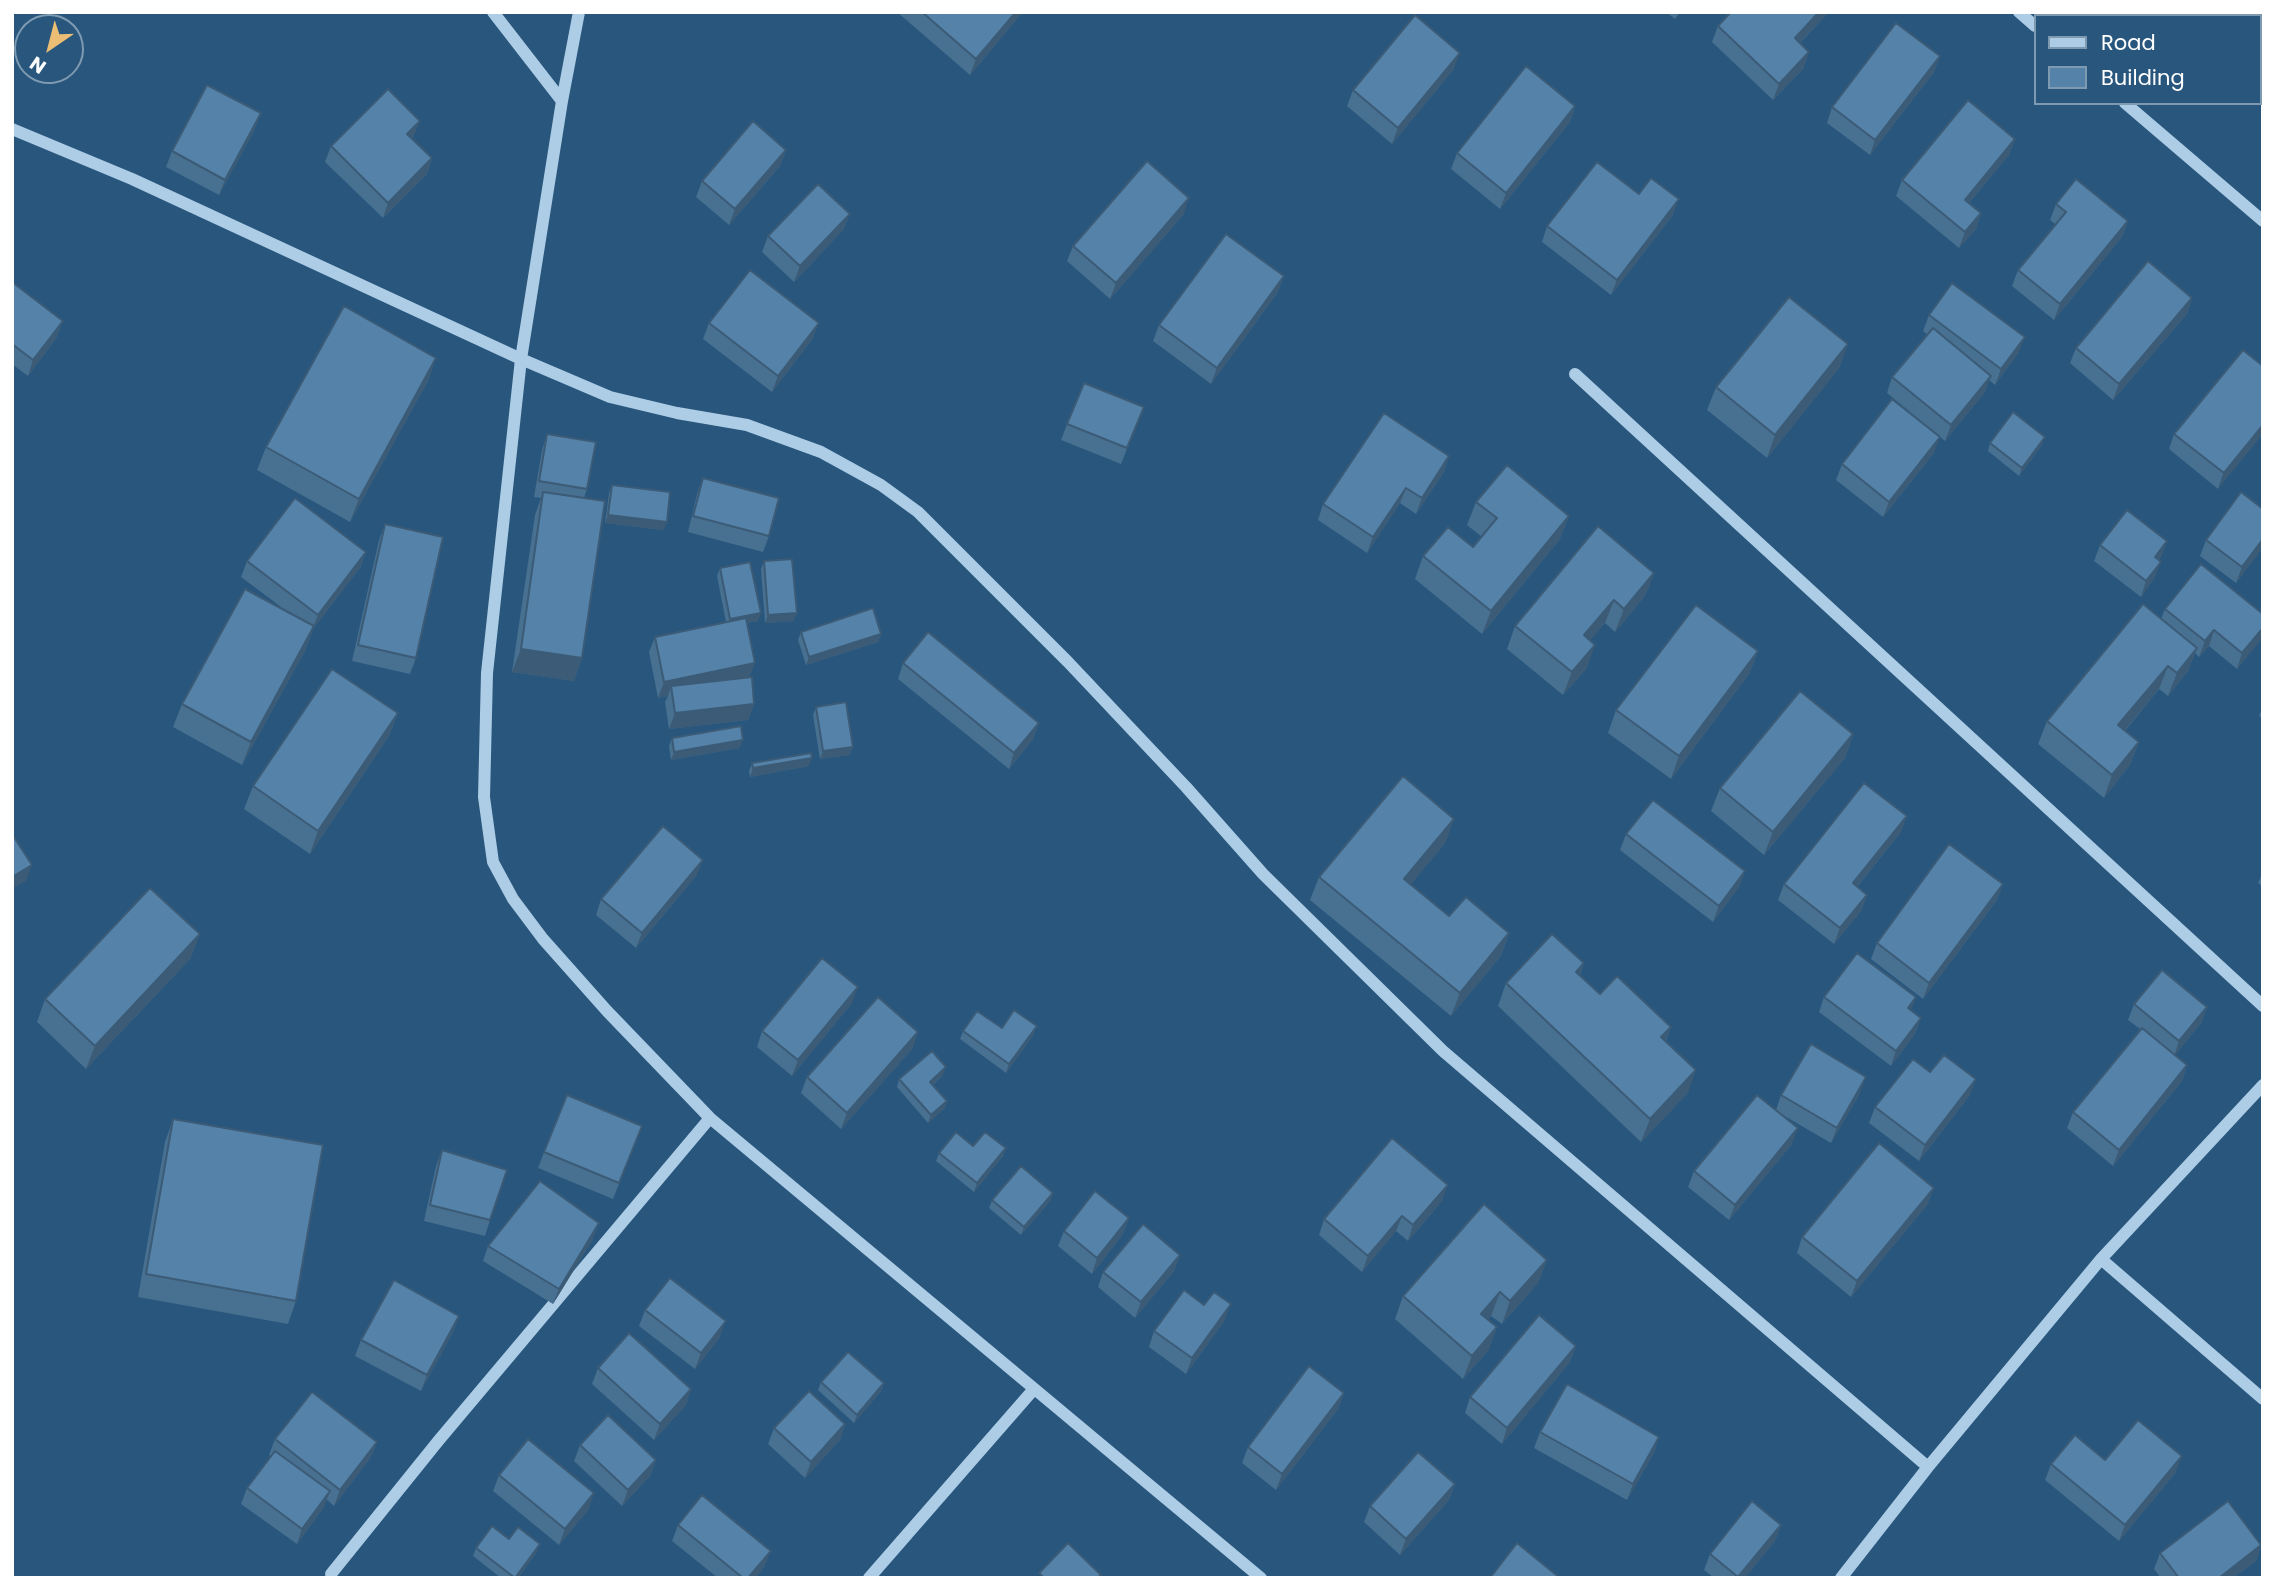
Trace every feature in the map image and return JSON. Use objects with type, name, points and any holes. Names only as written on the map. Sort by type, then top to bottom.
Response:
[{"type":"street","points":[[492,12],[562,101]]},
{"type":"street","points":[[579,12],[521,359],[487,673],[484,797],[493,862],[513,899],[543,939],[607,1011],[710,1118],[1261,1578]]},
{"type":"street","points":[[2019,12],[2034,25]]},
{"type":"street","points":[[2127,105],[2263,221]]},
{"type":"street","points":[[12,130],[132,179],[521,359],[610,397],[677,413],[747,425],[821,452],[881,485],[918,512],[1068,662],[1264,874],[1443,1051],[1928,1467]]},
{"type":"street","points":[[1575,374],[2263,1006]]},
{"type":"street","points":[[1841,1578],[1928,1467],[2101,1259],[2263,1085]]},
{"type":"street","points":[[331,1574],[439,1440],[710,1118]]},
{"type":"street","points":[[2101,1259],[2263,1399]]},
{"type":"street","points":[[869,1578],[1034,1389]]},
{"type":"building","points":[[922,12],[1016,12],[976,59]]},
{"type":"building","points":[[1731,12],[1819,12],[1795,38],[1809,52],[1779,84],[1718,26]]},
{"type":"building","points":[[2116,12],[2179,12],[2178,14]]},
{"type":"building","points":[[1415,15],[1460,53],[1398,128],[1353,90]]},
{"type":"building","points":[[1896,23],[1940,56],[1875,140],[1832,107]]},
{"type":"building","points":[[1526,66],[1575,106],[1506,193],[1457,153]]},
{"type":"building","points":[[207,85],[261,113],[225,180],[172,151]]},
{"type":"building","points":[[388,89],[420,121],[407,134],[432,158],[388,203],[331,146]]},
{"type":"building","points":[[1968,100],[2015,139],[1965,200],[1981,213],[1965,232],[1902,180]]},
{"type":"building","points":[[753,121],[786,150],[735,209],[702,181]]},
{"type":"building","points":[[1147,161],[1189,198],[1116,283],[1073,246]]},
{"type":"building","points":[[1597,162],[1639,194],[1651,178],[1679,199],[1617,280],[1547,226]]},
{"type":"building","points":[[2076,179],[2128,221],[2060,304],[2018,270],[2066,212],[2056,204]]},
{"type":"building","points":[[818,184],[850,214],[800,266],[768,236]]},
{"type":"building","points":[[1226,234],[1284,276],[1217,368],[1159,325]]},
{"type":"building","points":[[2148,261],[2192,298],[2119,384],[2076,348]]},
{"type":"building","points":[[750,270],[819,323],[778,376],[709,323]]},
{"type":"building","points":[[12,282],[63,321],[33,360],[12,344]]},
{"type":"building","points":[[1952,283],[2025,337],[2001,369],[1929,315]]},
{"type":"building","points":[[1789,297],[1848,344],[1775,435],[1716,387]]},
{"type":"building","points":[[344,306],[436,358],[359,499],[266,447]]},
{"type":"building","points":[[1933,328],[1991,376],[1951,425],[1892,377]]},
{"type":"building","points":[[2243,350],[2263,366],[2263,425],[2224,473],[2174,434]]},
{"type":"building","points":[[1084,383],[1144,407],[1127,448],[1067,424]]},
{"type":"building","points":[[1892,399],[1940,437],[1889,502],[1842,464]]},
{"type":"building","points":[[2013,412],[2045,437],[2022,468],[1990,443]]},
{"type":"building","points":[[1384,413],[1449,456],[1422,498],[1406,488],[1373,537],[1323,504]]},
{"type":"building","points":[[547,434],[596,442],[587,489],[539,481]]},
{"type":"building","points":[[1507,465],[1569,516],[1491,611],[1423,556],[1448,527],[1473,547],[1497,518],[1476,502]]},
{"type":"building","points":[[703,478],[779,498],[769,536],[693,516]]},
{"type":"building","points":[[612,485],[670,492],[667,522],[608,515]]},
{"type":"building","points":[[543,492],[605,501],[582,658],[521,649]]},
{"type":"building","points":[[2241,492],[2263,509],[2263,539],[2242,567],[2206,540]]},
{"type":"building","points":[[295,498],[366,552],[318,615],[247,561]]},
{"type":"building","points":[[2127,510],[2167,541],[2155,557],[2161,562],[2146,581],[2100,545]]},
{"type":"building","points":[[385,524],[443,537],[416,658],[358,645]]},
{"type":"building","points":[[1598,526],[1654,573],[1624,609],[1614,600],[1584,635],[1595,645],[1572,672],[1515,626]]},
{"type":"building","points":[[792,559],[797,613],[768,615],[764,561]]},
{"type":"building","points":[[750,562],[761,613],[730,619],[720,568]]},
{"type":"building","points":[[2201,564],[2263,614],[2263,628],[2242,653],[2214,630],[2205,641],[2165,609]]},
{"type":"building","points":[[245,589],[314,626],[251,742],[182,704]]},
{"type":"building","points":[[2143,604],[2197,648],[2177,673],[2168,666],[2118,725],[2139,742],[2112,775],[2047,721]]},
{"type":"building","points":[[1696,605],[1758,651],[1679,756],[1616,710]]},
{"type":"building","points":[[873,608],[881,634],[809,657],[801,632]]},
{"type":"building","points":[[746,618],[755,663],[664,682],[655,637]]},
{"type":"building","points":[[928,632],[1039,723],[1014,753],[903,663]]},
{"type":"building","points":[[332,669],[398,713],[318,831],[253,786]]},
{"type":"building","points":[[752,677],[754,704],[675,713],[671,686]]},
{"type":"building","points":[[1800,691],[1853,734],[1773,832],[1720,788]]},
{"type":"building","points":[[846,702],[853,747],[823,751],[816,707]]},
{"type":"building","points":[[741,726],[743,740],[674,752],[672,738]]},
{"type":"building","points":[[811,753],[812,758],[753,768],[752,763]]},
{"type":"building","points":[[1403,776],[1454,819],[1404,879],[1449,916],[1466,897],[1509,933],[1460,993],[1319,877]]},
{"type":"building","points":[[1864,783],[1907,816],[1853,883],[1867,895],[1840,928],[1784,884]]},
{"type":"building","points":[[1653,800],[1745,871],[1719,906],[1626,834]]},
{"type":"building","points":[[663,826],[703,860],[642,933],[601,899]]},
{"type":"building","points":[[12,834],[32,865],[12,877]]},
{"type":"building","points":[[1949,844],[2003,884],[1929,983],[1877,943]]},
{"type":"building","points":[[150,888],[200,934],[95,1046],[45,999]]},
{"type":"building","points":[[1552,934],[1584,963],[1576,972],[1600,994],[1617,976],[1671,1027],[1661,1037],[1696,1070],[1650,1119],[1506,983]]},
{"type":"building","points":[[1857,953],[1916,997],[1908,1008],[1921,1018],[1896,1051],[1824,997]]},
{"type":"building","points":[[822,958],[858,987],[798,1060],[762,1031]]},
{"type":"building","points":[[2162,970],[2207,1007],[2179,1041],[2134,1004]]},
{"type":"building","points":[[878,997],[918,1032],[847,1113],[807,1077]]},
{"type":"building","points":[[1014,1010],[1037,1026],[1009,1064],[963,1031],[977,1011],[1002,1028]]},
{"type":"building","points":[[2142,1028],[2187,1065],[2119,1150],[2073,1112]]},
{"type":"building","points":[[1811,1044],[1866,1077],[1837,1128],[1781,1095]]},
{"type":"building","points":[[932,1051],[946,1067],[930,1082],[947,1101],[931,1115],[899,1079]]},
{"type":"building","points":[[1944,1055],[1976,1079],[1925,1145],[1875,1107],[1913,1059],[1930,1072]]},
{"type":"building","points":[[567,1095],[642,1126],[619,1183],[544,1152]]},
{"type":"building","points":[[1757,1095],[1798,1128],[1735,1205],[1694,1171]]},
{"type":"building","points":[[173,1119],[323,1145],[296,1301],[146,1274]]},
{"type":"building","points":[[956,1132],[973,1146],[985,1132],[1006,1148],[977,1183],[939,1153]]},
{"type":"building","points":[[1392,1138],[1448,1185],[1413,1225],[1402,1216],[1368,1256],[1324,1219]]},
{"type":"building","points":[[1879,1143],[1934,1188],[1857,1281],[1802,1237]]},
{"type":"building","points":[[442,1150],[507,1170],[490,1220],[430,1205]]},
{"type":"building","points":[[1021,1166],[1053,1193],[1024,1227],[992,1200]]},
{"type":"building","points":[[540,1181],[599,1223],[559,1289],[488,1246]]},
{"type":"building","points":[[1095,1191],[1129,1218],[1097,1258],[1064,1231]]},
{"type":"building","points":[[1484,1204],[1547,1260],[1510,1301],[1500,1292],[1481,1314],[1497,1327],[1472,1356],[1403,1296]]},
{"type":"building","points":[[1143,1224],[1180,1255],[1141,1302],[1103,1272]]},
{"type":"building","points":[[670,1278],[726,1321],[701,1353],[645,1310]]},
{"type":"building","points":[[394,1280],[459,1316],[427,1375],[361,1340]]},
{"type":"building","points":[[1184,1290],[1204,1305],[1214,1292],[1231,1304],[1192,1358],[1154,1331]]},
{"type":"building","points":[[1539,1315],[1576,1346],[1507,1428],[1470,1397]]},
{"type":"building","points":[[629,1333],[691,1389],[660,1424],[598,1368]]},
{"type":"building","points":[[848,1352],[884,1383],[857,1415],[821,1382]]},
{"type":"building","points":[[1309,1366],[1344,1393],[1282,1474],[1248,1447]]},
{"type":"building","points":[[1567,1384],[1659,1437],[1633,1484],[1540,1432]]},
{"type":"building","points":[[809,1391],[845,1424],[811,1462],[774,1428]]},
{"type":"building","points":[[312,1392],[377,1442],[340,1490],[275,1439]]},
{"type":"building","points":[[608,1415],[656,1460],[628,1490],[580,1445]]},
{"type":"building","points":[[2138,1420],[2182,1456],[2125,1525],[2051,1464],[2075,1435],[2105,1460]]},
{"type":"building","points":[[528,1439],[594,1493],[565,1529],[499,1475]]},
{"type":"building","points":[[275,1451],[330,1491],[302,1529],[247,1488]]},
{"type":"building","points":[[1418,1452],[1455,1484],[1406,1539],[1370,1506]]},
{"type":"building","points":[[702,1495],[771,1551],[748,1578],[743,1578],[678,1525]]},
{"type":"building","points":[[1752,1501],[1781,1525],[1738,1577],[1710,1554]]},
{"type":"building","points":[[2228,1501],[2261,1545],[2219,1578],[2179,1578],[2160,1553]]},
{"type":"building","points":[[492,1526],[509,1539],[518,1527],[540,1544],[515,1578],[476,1548]]},
{"type":"building","points":[[1068,1543],[1101,1575],[1097,1578],[1044,1578],[1039,1573]]},
{"type":"building","points":[[1517,1543],[1560,1578],[1490,1578]]}]
